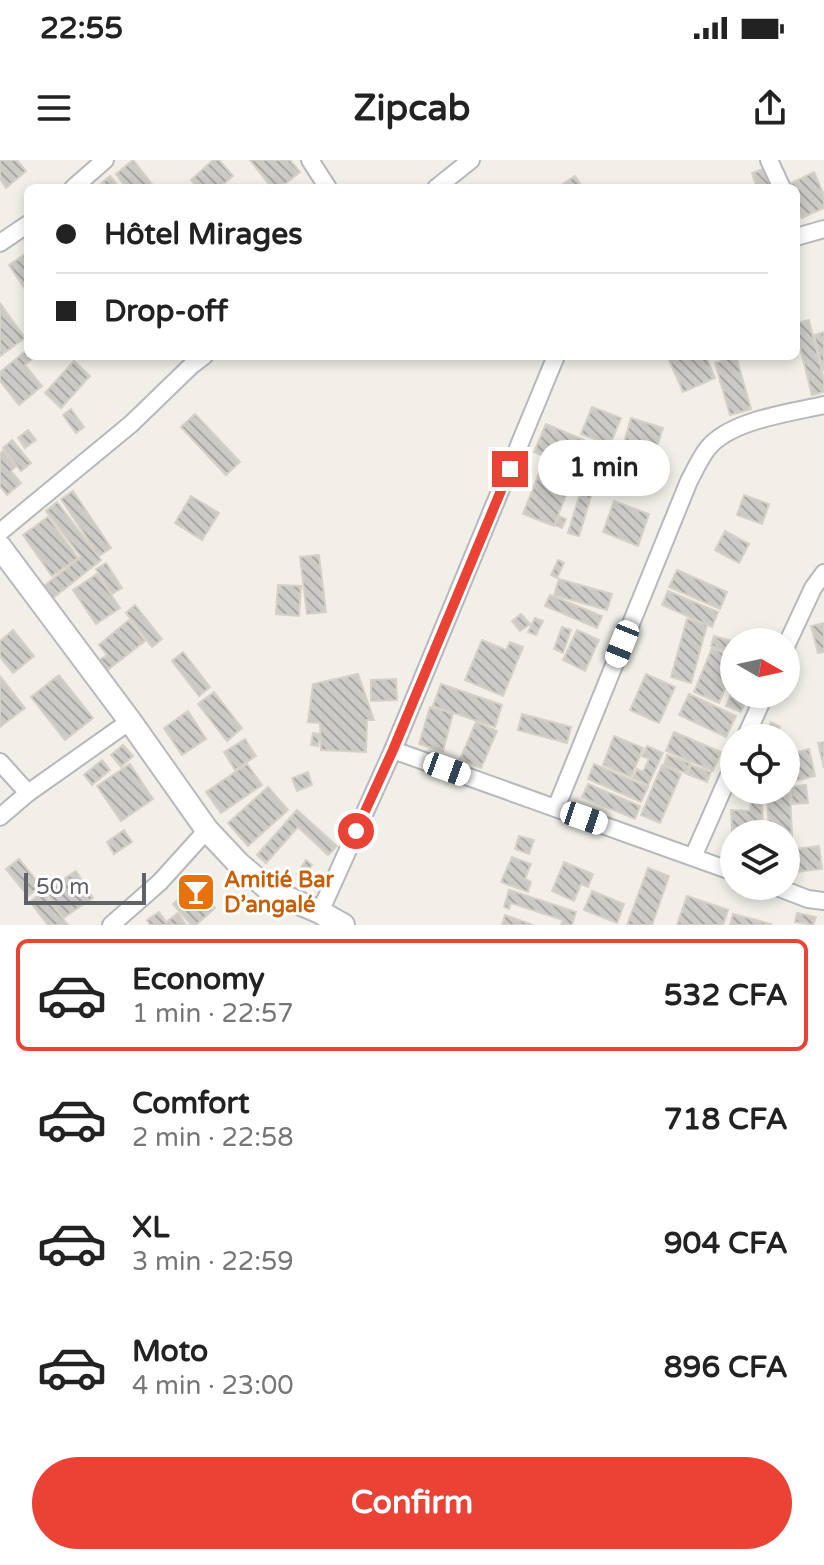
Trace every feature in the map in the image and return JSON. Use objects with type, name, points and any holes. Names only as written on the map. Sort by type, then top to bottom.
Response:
[{"type":"street","points":[[78,184],[105,160]]},
{"type":"street","points":[[310,160],[325,184]]},
{"type":"street","points":[[441,184],[471,160]]},
{"type":"street","points":[[769,160],[780,184]]},
{"type":"street","points":[[0,243],[24,227]]},
{"type":"street","points":[[800,236],[824,229]]},
{"type":"street","points":[[0,532],[131,424],[192,360]]},
{"type":"street","points":[[320,912],[393,750],[554,360]]},
{"type":"street","points":[[556,808],[689,481],[708,448],[723,434],[745,424],[824,405]]},
{"type":"street","points":[[0,547],[207,830],[239,864],[271,891],[343,925]]},
{"type":"street","points":[[794,628],[813,588],[824,573]]},
{"type":"street","points":[[0,817],[28,793],[130,721]]},
{"type":"street","points":[[393,750],[720,867]]},
{"type":"street","points":[[0,762],[28,793]]},
{"type":"street","points":[[693,857],[720,796]]},
{"type":"street","points":[[111,925],[160,882],[207,830]]},
{"type":"street","points":[[800,896],[824,901]]},
{"type":"building","points":[[0,160],[17,160],[26,171],[6,188],[0,179]]},
{"type":"building","points":[[133,160],[152,184],[123,184],[116,174]]},
{"type":"building","points":[[213,160],[219,160],[233,176],[224,184],[194,184],[191,180]]},
{"type":"building","points":[[250,160],[290,160],[300,172],[285,184],[269,184]]},
{"type":"building","points":[[774,165],[781,184],[756,184],[752,173]]},
{"type":"building","points":[[814,172],[824,195],[824,208],[802,218],[800,184],[789,184]]},
{"type":"building","points":[[110,176],[117,184],[101,184]]},
{"type":"building","points":[[575,176],[580,184],[563,184]]},
{"type":"building","points":[[24,255],[24,288],[9,265]]},
{"type":"building","points":[[0,303],[24,339],[0,356]]},
{"type":"building","points":[[809,320],[824,380],[824,392],[812,395],[800,348],[800,322]]},
{"type":"building","points":[[824,332],[824,370],[823,370],[814,335]]},
{"type":"building","points":[[24,352],[24,360],[31,360],[25,365],[42,386],[19,405],[0,381],[0,372]]},
{"type":"building","points":[[669,360],[708,360],[715,378],[683,392]]},
{"type":"building","points":[[737,360],[751,409],[730,415],[715,363]]},
{"type":"building","points":[[74,361],[90,376],[61,408],[45,393]]},
{"type":"building","points":[[592,407],[621,418],[610,445],[581,434]]},
{"type":"building","points":[[71,409],[84,427],[76,433],[63,415]]},
{"type":"building","points":[[195,414],[240,462],[226,475],[181,427]]},
{"type":"building","points":[[631,418],[663,428],[652,463],[621,453]]},
{"type":"building","points":[[546,424],[610,451],[598,479],[534,452]]},
{"type":"building","points":[[28,430],[36,440],[25,448],[18,438]]},
{"type":"building","points":[[12,440],[31,463],[21,471],[3,448]]},
{"type":"building","points":[[3,451],[16,466],[11,471],[21,483],[7,495],[0,486],[0,454]]},
{"type":"building","points":[[612,456],[651,473],[643,493],[620,483],[615,494],[599,487]]},
{"type":"building","points":[[543,463],[574,474],[554,526],[523,514]]},
{"type":"building","points":[[585,476],[596,480],[579,536],[568,533]]},
{"type":"building","points":[[73,491],[111,548],[99,556],[61,499]]},
{"type":"building","points":[[744,495],[769,504],[762,524],[737,515]]},
{"type":"building","points":[[191,496],[219,513],[202,540],[175,523]]},
{"type":"building","points":[[614,501],[649,514],[638,546],[603,532]]},
{"type":"building","points":[[57,502],[101,560],[53,598],[44,586],[81,557],[46,511]]},
{"type":"building","points":[[559,516],[566,519],[562,528],[555,525]]},
{"type":"building","points":[[48,517],[78,558],[52,576],[23,535]]},
{"type":"building","points":[[725,531],[749,544],[739,563],[715,550]]},
{"type":"building","points":[[319,555],[326,612],[307,614],[300,557]]},
{"type":"building","points":[[558,560],[564,563],[557,578],[551,575]]},
{"type":"building","points":[[106,563],[122,588],[112,594],[96,569]]},
{"type":"building","points":[[677,570],[727,592],[720,609],[669,587]]},
{"type":"building","points":[[97,574],[120,608],[96,624],[73,590]]},
{"type":"building","points":[[559,579],[612,594],[607,610],[554,595]]},
{"type":"building","points":[[278,585],[301,586],[299,616],[276,614]]},
{"type":"building","points":[[668,591],[718,612],[712,627],[662,605]]},
{"type":"building","points":[[550,595],[602,616],[597,628],[545,606]]},
{"type":"building","points":[[135,605],[162,639],[152,647],[126,613]]},
{"type":"building","points":[[521,614],[530,624],[520,631],[512,621]]},
{"type":"building","points":[[535,618],[543,621],[536,635],[528,632]]},
{"type":"building","points":[[687,619],[707,625],[691,683],[671,677]]},
{"type":"building","points":[[129,620],[145,641],[106,671],[98,661],[107,655],[99,645]]},
{"type":"building","points":[[824,623],[824,652],[818,653],[811,626]]},
{"type":"building","points":[[562,627],[571,630],[563,653],[554,649]]},
{"type":"building","points":[[13,630],[34,656],[13,673],[0,657],[0,641]]},
{"type":"building","points":[[577,630],[599,640],[585,671],[563,660]]},
{"type":"building","points":[[714,636],[720,638],[720,649],[711,646]]},
{"type":"building","points":[[482,640],[506,650],[510,642],[523,647],[503,696],[465,680]]},
{"type":"building","points":[[712,648],[720,651],[719,703],[694,692]]},
{"type":"building","points":[[183,652],[210,687],[199,696],[172,661]]},
{"type":"building","points":[[358,674],[374,720],[367,720],[366,752],[321,750],[320,723],[308,722],[313,684]]},
{"type":"building","points":[[646,674],[675,687],[659,723],[630,710]]},
{"type":"building","points":[[59,675],[93,718],[65,740],[31,697]]},
{"type":"building","points":[[0,676],[25,708],[0,727]]},
{"type":"building","points":[[396,679],[397,700],[371,701],[371,680]]},
{"type":"building","points":[[441,684],[502,705],[495,727],[433,706]]},
{"type":"building","points":[[214,692],[242,728],[227,741],[198,704]]},
{"type":"building","points":[[689,694],[736,716],[732,724],[720,724],[720,734],[679,715]]},
{"type":"building","points":[[430,707],[453,713],[443,751],[419,744]]},
{"type":"building","points":[[188,711],[206,739],[182,755],[164,728]]},
{"type":"building","points":[[522,714],[571,727],[567,743],[518,730]]},
{"type":"building","points":[[476,722],[497,731],[481,768],[460,759]]},
{"type":"building","points":[[674,732],[720,752],[720,754],[713,771],[666,751]]},
{"type":"building","points":[[313,733],[320,734],[318,746],[311,745]]},
{"type":"building","points":[[614,736],[643,748],[631,777],[603,765]]},
{"type":"building","points":[[245,739],[256,756],[235,770],[224,752]]},
{"type":"building","points":[[824,742],[824,768],[818,743]]},
{"type":"building","points":[[123,745],[133,756],[121,767],[111,755]]},
{"type":"building","points":[[647,746],[663,753],[648,785],[633,778],[637,769],[643,772],[649,759],[642,756]]},
{"type":"building","points":[[809,749],[815,776],[800,780],[800,751]]},
{"type":"building","points":[[667,755],[690,763],[686,773],[664,765]]},
{"type":"building","points":[[102,760],[110,770],[92,785],[84,775]]},
{"type":"building","points":[[130,764],[153,799],[121,821],[97,786]]},
{"type":"building","points":[[247,764],[262,785],[221,813],[206,792]]},
{"type":"building","points":[[594,764],[648,787],[641,802],[588,779]]},
{"type":"building","points":[[662,765],[681,774],[660,823],[641,815]]},
{"type":"building","points":[[691,765],[711,772],[707,782],[687,774]]},
{"type":"building","points":[[308,772],[312,785],[297,791],[292,778]]},
{"type":"building","points":[[588,784],[640,806],[635,819],[582,797]]},
{"type":"building","points":[[806,785],[808,803],[800,804],[800,786]]},
{"type":"building","points":[[268,787],[288,810],[248,846],[228,823]]},
{"type":"building","points":[[751,804],[762,804],[763,820],[732,820],[731,810],[750,811]]},
{"type":"building","points":[[767,804],[791,804],[791,820],[768,820]]},
{"type":"building","points":[[297,810],[337,846],[328,855],[298,827],[266,863],[257,855]]},
{"type":"building","points":[[124,830],[132,842],[114,854],[107,842]]},
{"type":"building","points":[[519,836],[534,840],[529,854],[515,849]]},
{"type":"building","points":[[819,846],[822,869],[800,872],[800,848]]},
{"type":"building","points":[[512,857],[531,864],[525,879],[531,882],[528,892],[501,882]]},
{"type":"building","points":[[19,859],[41,886],[28,896],[6,869]]},
{"type":"building","points":[[306,860],[312,865],[304,878],[297,874]]},
{"type":"building","points":[[564,862],[593,874],[588,887],[581,884],[574,901],[552,891]]},
{"type":"building","points":[[648,868],[669,876],[652,925],[627,925]]},
{"type":"building","points":[[76,871],[93,898],[63,918],[45,891]]},
{"type":"building","points":[[195,884],[215,908],[196,925],[191,925],[173,904]]},
{"type":"building","points":[[509,890],[576,912],[572,925],[561,925],[563,920],[511,903],[509,909],[504,907]]},
{"type":"building","points":[[592,891],[624,904],[617,923],[584,910]]},
{"type":"building","points":[[42,892],[68,925],[48,925],[30,902]]},
{"type":"building","points":[[687,896],[728,910],[723,925],[677,925]]},
{"type":"building","points":[[159,912],[166,922],[178,913],[186,925],[150,925],[147,920]]},
{"type":"building","points":[[797,913],[816,917],[813,925],[795,922]]},
{"type":"building","points":[[733,914],[771,924],[730,925]]},
{"type":"building","points":[[505,915],[533,925],[502,925]]},
{"type":"place","name":"Amitié Bar D’angalé","points":[[196,892]]},
{"type":"route","points":[[356,831],[510,469]]}]
